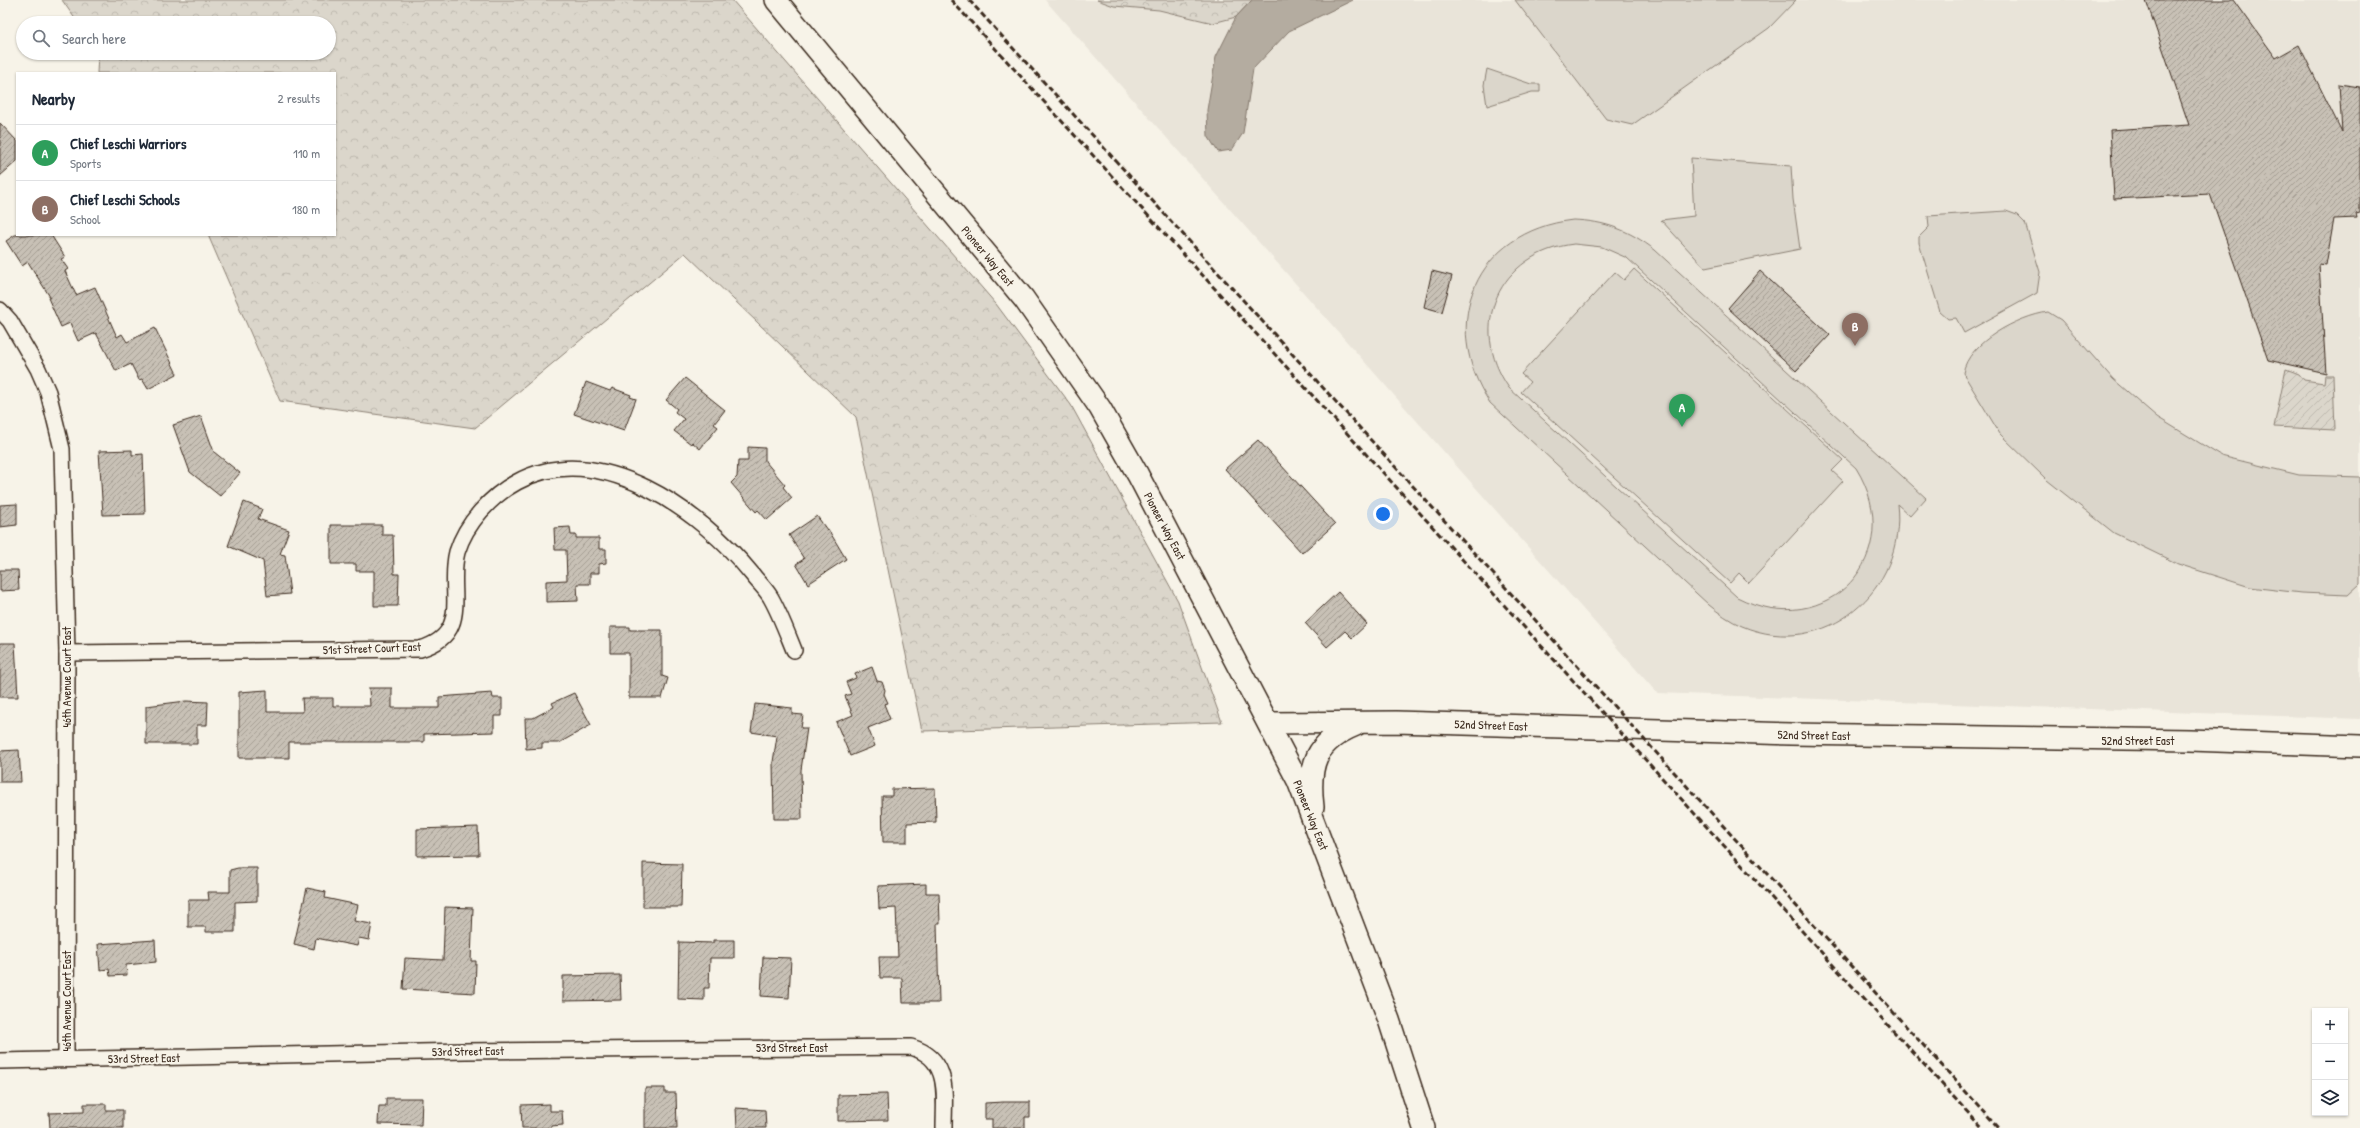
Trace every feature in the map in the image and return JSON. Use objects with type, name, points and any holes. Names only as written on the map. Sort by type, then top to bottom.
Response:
[{"type":"main road","name":"Pioneer Way East","points":[[776,0],[1024,299],[1066,357],[1100,408],[1138,476],[1269,723],[1315,823],[1389,1020],[1424,1128]]},
{"type":"main road","name":"52nd Street East","points":[[1269,723],[1396,722],[1791,734],[2190,740],[2360,746]]},
{"type":"main road","points":[[1315,823],[1312,796],[1317,756],[1330,738],[1360,723]]},
{"type":"street","name":"46th Avenue Court East","points":[[0,310],[10,321],[38,369],[58,426],[64,469],[67,653],[66,1060]]},
{"type":"street","name":"51st Street Court East","points":[[67,653],[420,649],[432,645],[442,639],[454,621],[457,553],[462,539],[480,512],[494,497],[518,481],[541,473],[582,469],[600,471],[634,482],[654,492],[707,528],[744,565],[771,597],[794,650]]},
{"type":"street","name":"53rd Street East","points":[[0,1061],[812,1047],[911,1047],[923,1051],[932,1058],[941,1071],[944,1082],[944,1128]]},
{"type":"shaded area","points":[[1045,0],[2360,0],[2360,719],[1657,693]]},
{"type":"shaded area","points":[[1252,0],[1353,0],[1289,31],[1253,69],[1243,133],[1232,150],[1218,152],[1208,136],[1207,110],[1216,57],[1236,17]]},
{"type":"green space","points":[[62,0],[732,0],[996,304],[1071,405],[1178,601],[1222,722],[922,731],[856,417],[685,253],[475,428],[280,401],[208,236],[336,236],[336,72],[97,72],[98,60],[336,60],[336,16],[73,16]]},
{"type":"green space","points":[[1097,0],[1252,0],[1236,17],[1213,23],[1159,10],[1114,6]]},
{"type":"green space","points":[[1515,0],[1796,0],[1769,28],[1632,125],[1606,119]]},
{"type":"green space","points":[[1487,69],[1531,84],[1540,84],[1540,92],[1532,92],[1487,106],[1484,85]]},
{"type":"green space","points":[[1691,158],[1791,166],[1793,199],[1800,249],[1705,268],[1661,220],[1694,216]]},
{"type":"green space","points":[[2006,211],[2017,215],[2025,223],[2040,272],[2037,293],[1964,333],[1956,318],[1948,319],[1940,312],[1919,243],[1919,237],[1929,227],[1928,216]]},
{"type":"green space","points":[[1573,220],[1596,222],[1626,232],[1645,243],[1655,250],[1926,498],[1910,516],[1897,504],[1897,535],[1889,564],[1874,590],[1854,610],[1830,625],[1803,634],[1773,634],[1742,626],[1733,622],[1709,605],[1490,403],[1474,373],[1467,342],[1467,313],[1475,286],[1490,262],[1512,242],[1539,228]],"holes":[[[1574,244],[1602,247],[1627,258],[1856,468],[1870,500],[1873,531],[1866,559],[1850,582],[1828,599],[1801,608],[1770,608],[1737,597],[1509,388],[1496,364],[1490,341],[1491,318],[1497,296],[1509,277],[1526,262],[1548,250]]]},
{"type":"green space","points":[[1634,269],[1843,460],[1832,471],[1843,481],[1749,583],[1739,573],[1730,583],[1521,392],[1530,382],[1521,374],[1615,272],[1624,280]]},
{"type":"green space","points":[[2048,312],[2061,320],[2113,379],[2157,417],[2221,456],[2299,475],[2360,477],[2360,584],[2348,595],[2301,593],[2250,587],[2178,564],[2114,533],[2047,480],[2000,434],[1963,373],[1967,362],[1974,351],[1996,332],[2036,314]]},
{"type":"green space","points":[[2286,369],[2299,374],[2304,380],[2324,383],[2325,375],[2333,375],[2335,430],[2274,427]]},
{"type":"building","points":[[2146,0],[2234,0],[2276,58],[2299,45],[2342,132],[2339,84],[2360,87],[2360,213],[2356,214],[2357,218],[2334,219],[2326,265],[2319,264],[2326,373],[2268,360],[2210,194],[2114,199],[2110,130],[2189,125]]},
{"type":"building","points":[[0,123],[16,140],[16,162],[0,176]]},
{"type":"building","points":[[15,235],[52,236],[65,257],[61,259],[68,269],[65,271],[76,295],[95,287],[117,337],[122,334],[127,342],[155,328],[177,374],[148,389],[142,379],[139,380],[131,364],[116,371],[96,333],[78,341],[70,323],[61,327],[48,298],[50,297],[28,262],[22,266],[6,241]]},
{"type":"building","points":[[1432,271],[1452,276],[1442,312],[1424,307]]},
{"type":"building","points":[[1760,271],[1830,335],[1796,371],[1728,308]]},
{"type":"building","points":[[685,378],[725,410],[714,424],[718,427],[700,449],[692,442],[691,444],[674,431],[684,419],[675,412],[677,409],[666,400]]},
{"type":"building","points":[[586,382],[610,391],[612,388],[631,395],[630,397],[636,399],[624,431],[574,414]]},
{"type":"building","points":[[201,416],[214,452],[240,473],[220,496],[190,472],[173,425]]},
{"type":"building","points":[[1258,440],[1335,524],[1302,553],[1225,469]]},
{"type":"building","points":[[748,447],[765,448],[765,461],[785,485],[783,487],[792,498],[767,520],[758,510],[756,512],[731,483],[737,477],[738,461],[748,461]]},
{"type":"building","points":[[132,450],[132,455],[143,454],[145,514],[103,515],[99,451]]},
{"type":"building","points":[[244,502],[262,509],[258,519],[289,530],[280,554],[285,555],[290,594],[267,596],[263,561],[228,546]]},
{"type":"building","points":[[17,504],[17,525],[0,527],[0,505]]},
{"type":"building","points":[[817,516],[827,530],[828,529],[846,559],[808,584],[796,564],[804,559],[789,535]]},
{"type":"building","points":[[331,525],[382,525],[382,535],[393,535],[394,574],[399,574],[398,606],[374,606],[374,571],[356,571],[356,564],[331,564]]},
{"type":"building","points":[[570,527],[571,535],[576,535],[576,538],[599,538],[599,549],[606,549],[606,563],[599,564],[599,573],[590,573],[590,584],[577,584],[578,601],[546,602],[546,581],[567,580],[566,550],[555,550],[554,528]]},
{"type":"building","points":[[0,570],[18,570],[19,590],[0,591]]},
{"type":"building","points":[[1338,592],[1367,624],[1352,638],[1345,631],[1327,647],[1305,623]]},
{"type":"building","points":[[610,627],[630,627],[630,630],[662,630],[662,676],[668,678],[662,698],[629,698],[629,653],[610,653]]},
{"type":"building","points":[[0,643],[15,643],[18,697],[0,697]]},
{"type":"building","points":[[872,667],[877,681],[882,682],[885,690],[884,694],[888,703],[884,704],[890,719],[868,728],[875,746],[850,756],[836,722],[853,715],[845,696],[851,694],[846,682],[856,678],[855,674]]},
{"type":"building","points":[[369,688],[392,688],[392,708],[439,708],[439,697],[492,693],[493,698],[502,698],[502,716],[494,716],[494,732],[424,734],[424,742],[289,742],[289,758],[239,758],[239,692],[267,690],[267,712],[303,712],[302,698],[333,698],[333,706],[370,706]]},
{"type":"building","points":[[574,693],[591,725],[559,743],[542,743],[542,748],[526,749],[525,718],[533,718],[554,707],[552,703]]},
{"type":"building","points":[[186,701],[208,702],[207,725],[197,725],[197,744],[146,744],[146,706]]},
{"type":"building","points":[[755,704],[792,708],[792,714],[803,715],[801,728],[807,728],[801,770],[802,819],[774,819],[773,762],[777,736],[751,732]]},
{"type":"building","points":[[19,750],[21,782],[0,782],[0,751]]},
{"type":"building","points":[[935,788],[936,822],[907,823],[907,842],[883,842],[882,796],[892,796],[892,789]]},
{"type":"building","points":[[478,827],[479,855],[417,856],[417,829]]},
{"type":"building","points":[[643,863],[682,864],[681,907],[643,907]]},
{"type":"building","points":[[238,868],[257,868],[257,901],[235,902],[235,932],[206,932],[206,927],[188,927],[188,900],[209,900],[208,892],[230,892],[230,870]]},
{"type":"building","points":[[926,884],[926,893],[939,893],[940,923],[937,923],[939,1003],[903,1003],[902,978],[880,978],[879,957],[898,957],[896,908],[879,909],[878,886]]},
{"type":"building","points":[[307,888],[326,892],[325,898],[358,905],[354,921],[372,924],[369,940],[359,938],[357,946],[316,938],[314,949],[294,944]]},
{"type":"building","points":[[445,907],[473,908],[471,961],[476,961],[475,993],[403,989],[405,958],[443,960]]},
{"type":"building","points":[[155,940],[156,962],[126,965],[127,975],[110,976],[109,969],[100,970],[98,944]]},
{"type":"building","points":[[713,940],[734,940],[734,958],[710,958],[709,988],[704,988],[704,1000],[678,999],[679,942],[713,943]]},
{"type":"building","points":[[763,957],[791,958],[789,998],[761,996]]},
{"type":"building","points":[[620,975],[621,1000],[563,1001],[563,976]]},
{"type":"building","points":[[645,1088],[665,1088],[665,1093],[676,1093],[677,1128],[645,1128]]},
{"type":"building","points":[[887,1094],[888,1120],[838,1121],[838,1095]]},
{"type":"building","points":[[386,1098],[422,1098],[421,1125],[378,1124],[379,1106],[386,1106]]},
{"type":"building","points":[[1030,1102],[1030,1117],[1025,1117],[1025,1128],[992,1128],[992,1119],[985,1119],[985,1103]]},
{"type":"building","points":[[84,1104],[106,1104],[106,1110],[123,1110],[123,1128],[50,1128],[49,1113],[84,1112]]},
{"type":"building","points":[[550,1104],[550,1111],[562,1111],[563,1125],[551,1126],[551,1128],[522,1128],[521,1105]]},
{"type":"building","points":[[736,1108],[765,1110],[766,1128],[737,1128]]},
{"type":"railway","points":[[951,0],[1982,1128]]},
{"type":"railway","points":[[969,0],[1999,1128]]},
{"type":"place","name":"Chief Leschi Schools","points":[[1855,346]]},
{"type":"place","name":"Chief Leschi Warriors","points":[[1682,427]]}]
